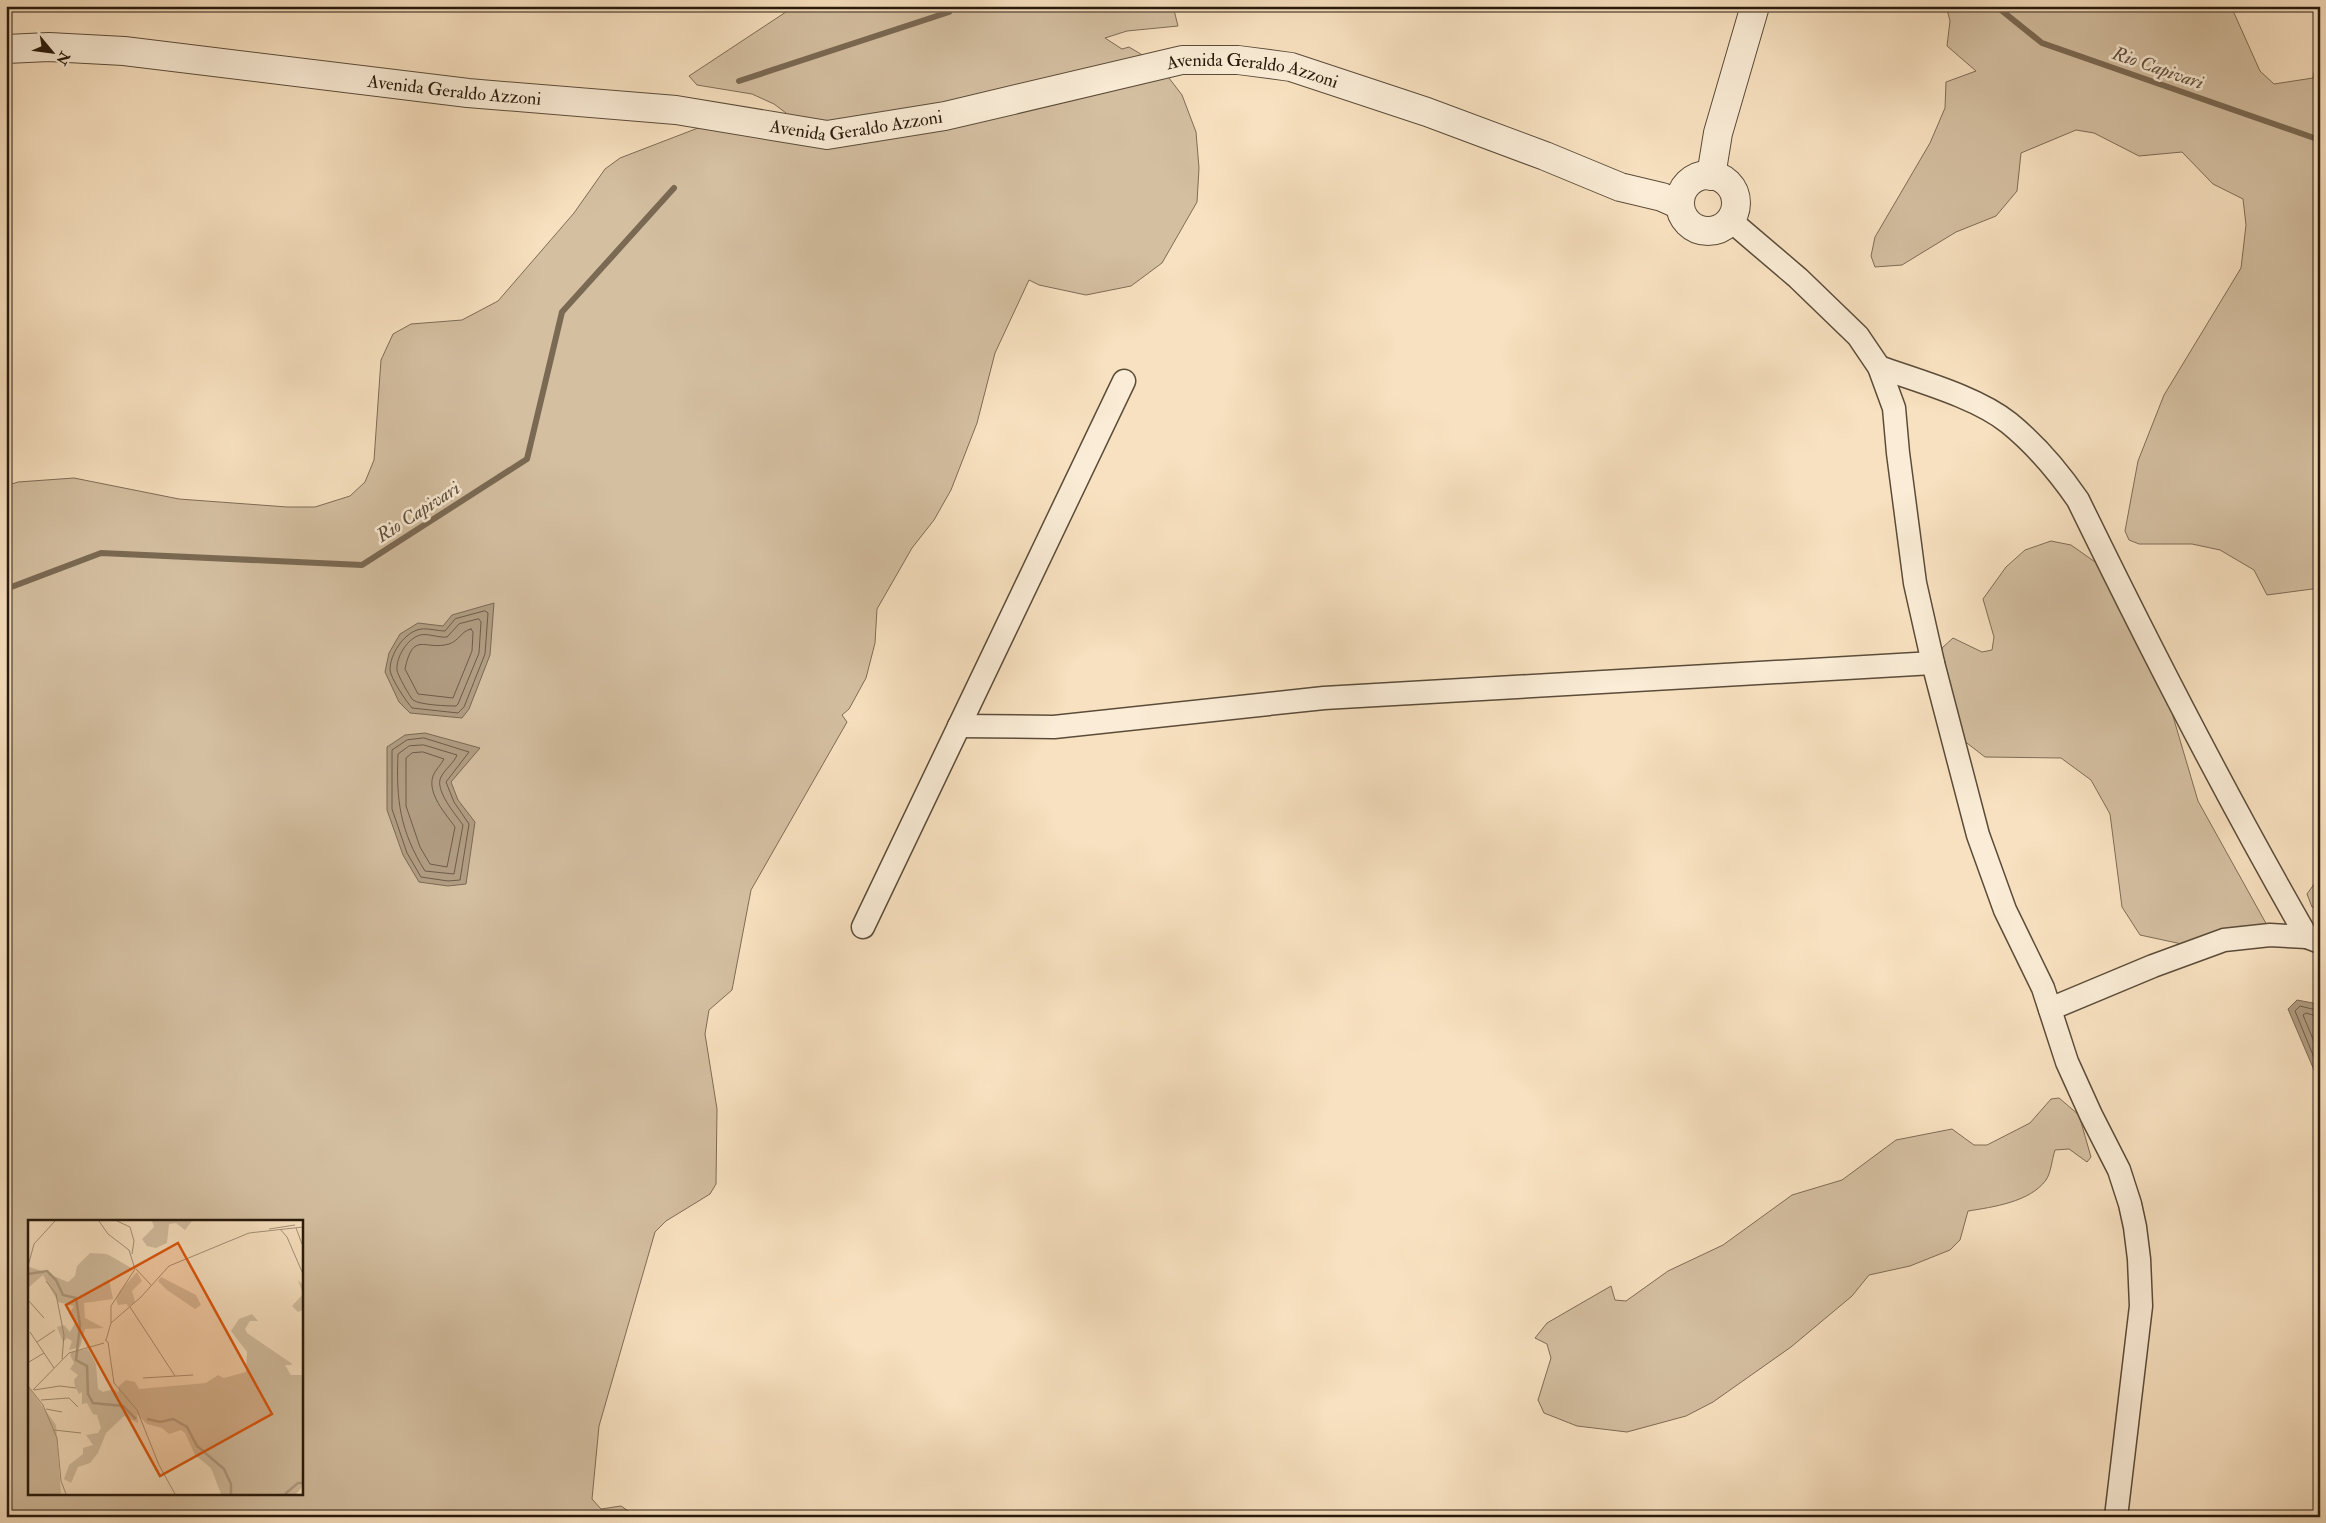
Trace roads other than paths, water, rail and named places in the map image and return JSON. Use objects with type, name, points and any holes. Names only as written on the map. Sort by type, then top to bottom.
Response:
[{"type":"street","points":[[1711,176],[1718,133],[1755,6]]},
{"type":"street","name":"Avenida Geraldo Azzoni","points":[[6,49],[49,47],[124,51],[468,93],[676,110],[827,135],[945,116],[1182,60],[1238,60],[1291,67],[1427,112],[1545,156],[1620,187],[1662,197],[1680,205]]},
{"type":"street","points":[[1702,176],[1711,176],[1721,178],[1728,184],[1734,192],[1736,202],[1735,211],[1730,220],[1715,230],[1705,231],[1688,222],[1682,214],[1680,205],[1682,195],[1693,180],[1702,176]]},
{"type":"street","points":[[1730,220],[1798,278],[1858,336],[1879,367],[1894,408],[1915,583],[1933,663],[1978,835],[2005,910],[2043,988],[2067,1062],[2119,1170],[2135,1227],[2139,1259],[2141,1306],[2116,1517]]},
{"type":"street","points":[[1879,367],[1978,405],[2008,422],[2057,470],[2078,500],[2189,725],[2254,845],[2313,939]]},
{"type":"street","points":[[863,927],[1124,381]]},
{"type":"street","points":[[959,726],[1054,727],[1324,698],[1933,663]]},
{"type":"street","points":[[2050,1009],[2144,970],[2224,940],[2270,935],[2313,939]]},
{"type":"water","points":[[494,603],[490,655],[469,709],[462,718],[410,713],[399,702],[385,672],[389,653],[400,634],[418,623],[443,626],[452,615]]},
{"type":"water","points":[[425,733],[480,748],[451,782],[458,800],[475,822],[466,884],[448,886],[419,882],[403,855],[387,810],[387,747],[405,735]]},
{"type":"water","points":[[2297,1000],[2313,1003],[2320,1007],[2320,1084],[2288,1009]]},
{"type":"waterway","name":"Rio Capivari","points":[[739,81],[949,12],[953,6]]},
{"type":"waterway","name":"Rio Capivari","points":[[1996,6],[2042,43],[2320,140]]},
{"type":"waterway","name":"Rio Capivari","points":[[6,589],[101,553],[362,565],[527,459],[562,312],[674,188]]}]
